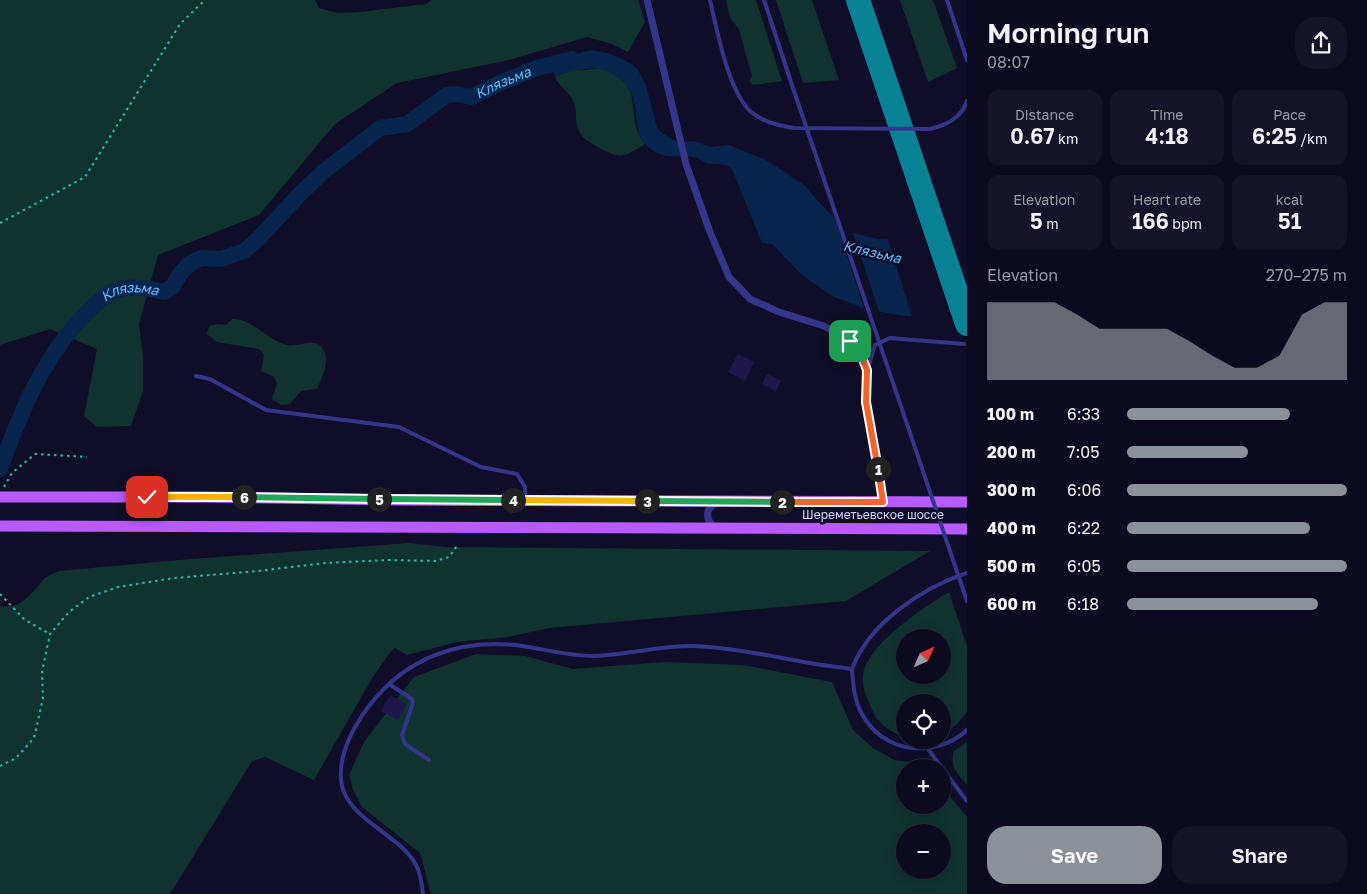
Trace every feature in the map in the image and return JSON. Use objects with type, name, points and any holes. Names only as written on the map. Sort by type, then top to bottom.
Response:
[{"type":"main road","name":"Шереметьевское шоссе","points":[[0,497],[967,502]]},
{"type":"main road","name":"Шереметьевское шоссе","points":[[0,526],[967,529]]},
{"type":"street","points":[[647,0],[686,164],[728,277],[750,299],[780,312],[824,326],[850,341],[863,360],[867,370],[866,402],[883,502]]},
{"type":"street","points":[[720,502],[709,508],[707,513],[710,525],[722,529]]},
{"type":"lane","points":[[710,0],[730,74],[740,97],[750,110],[765,121],[794,128],[930,129],[944,126],[960,114],[967,101]]},
{"type":"lane","points":[[764,0],[967,601]]},
{"type":"lane","points":[[946,0],[967,60]]},
{"type":"lane","points":[[867,370],[875,346],[890,338],[964,344]]},
{"type":"lane","points":[[196,376],[210,379],[266,410],[399,427],[482,466],[516,474],[525,487],[525,500]]},
{"type":"lane","points":[[896,743],[878,733],[862,714],[856,698],[852,669],[857,655],[863,645],[882,624],[908,602],[937,585],[967,573]]},
{"type":"lane","points":[[423,894],[417,866],[399,844],[367,820],[352,804],[344,792],[341,779],[342,760],[349,739],[360,718],[389,684],[416,664],[432,656],[466,645],[514,645],[592,656],[693,646],[726,648],[818,665],[852,669]]},
{"type":"lane","points":[[389,684],[412,699],[413,703],[402,735],[404,744],[429,760]]},
{"type":"lane","points":[[951,742],[967,730]]},
{"type":"lane","points":[[951,780],[967,801]]},
{"type":"path","points":[[0,223],[86,177],[180,24],[206,0]]},
{"type":"path","points":[[0,493],[12,474],[35,454],[87,457]]},
{"type":"path","points":[[0,766],[16,758],[34,738],[43,698],[42,672],[50,634],[69,612],[89,597],[118,587],[174,578],[325,563],[388,560],[436,561],[449,557],[457,546]]},
{"type":"path","points":[[0,594],[25,620],[50,634]]},
{"type":"green space","points":[[0,0],[315,0],[319,8],[337,13],[426,4],[432,0],[638,0],[645,22],[628,52],[612,44],[587,37],[509,60],[397,83],[335,124],[259,215],[158,255],[139,324],[143,357],[143,391],[131,426],[97,427],[84,416],[97,349],[50,329],[0,345]]},
{"type":"green space","points":[[726,0],[756,0],[782,81],[753,85],[749,81],[752,76],[739,29],[730,18]]},
{"type":"green space","points":[[776,0],[812,0],[839,80],[803,83]]},
{"type":"green space","points":[[900,0],[933,0],[957,68],[928,82]]},
{"type":"green space","points":[[602,68],[617,76],[626,84],[631,93],[635,123],[645,144],[625,155],[620,156],[610,153],[582,136],[579,131],[573,101],[555,76],[577,69]]},
{"type":"green space","points":[[232,319],[253,325],[273,339],[287,345],[315,343],[319,345],[325,353],[326,364],[317,389],[301,391],[290,404],[281,405],[272,399],[277,383],[273,376],[261,371],[264,355],[259,349],[217,342],[207,334],[209,326],[217,324],[226,325]]},
{"type":"green space","points":[[409,543],[445,547],[930,551],[846,601],[549,628],[508,637],[457,642],[407,655],[395,648],[390,652],[371,680],[314,780],[265,757],[252,761],[170,894],[0,894],[0,606],[14,606],[20,603],[45,578],[59,571]]},
{"type":"green space","points":[[949,592],[967,646],[967,712],[951,729],[951,694],[896,694],[896,733],[883,726],[879,721],[865,691],[863,676],[867,664],[874,652],[896,630],[896,684],[951,684],[951,629],[897,629]]},
{"type":"green space","points":[[476,654],[525,656],[573,669],[664,662],[743,665],[832,682],[853,730],[873,748],[896,760],[896,814],[951,814],[951,798],[967,817],[967,894],[431,894],[420,853],[362,807],[353,790],[349,775],[364,742],[414,677]]},
{"type":"green space","points":[[967,742],[967,785],[955,770],[953,757],[954,751]]},
{"type":"water","points":[[591,50],[608,53],[632,64],[638,70],[646,85],[657,128],[663,134],[678,142],[694,141],[710,147],[729,145],[768,161],[804,185],[826,210],[851,232],[877,239],[967,239],[967,316],[905,316],[869,310],[832,296],[802,275],[772,244],[762,243],[732,169],[721,164],[707,163],[695,157],[659,154],[646,145],[638,130],[635,104],[628,87],[620,79],[607,71],[593,68],[555,76],[548,60]]},
{"type":"pier","points":[[833,212],[852,229],[880,315],[865,312]]},
{"type":"pier","points":[[967,236],[967,318],[913,319],[887,237]]},
{"type":"building","points":[[738,354],[754,362],[745,381],[728,372]]},
{"type":"building","points":[[767,374],[781,381],[776,391],[762,384]]},
{"type":"building","points":[[390,695],[407,704],[398,720],[381,711]]},
{"type":"waterway","name":"Клязьма","points":[[0,469],[23,410],[41,373],[64,338],[103,298],[112,292],[131,287],[164,292],[173,286],[189,264],[201,258],[221,259],[244,251],[323,172],[380,128],[407,124],[447,95],[457,94],[471,97],[537,68],[572,59]]},
{"type":"taxiway","points":[[858,0],[967,324]]},
{"type":"route","points":[[147,497],[883,502],[866,402],[867,370],[863,360],[850,341]]}]
